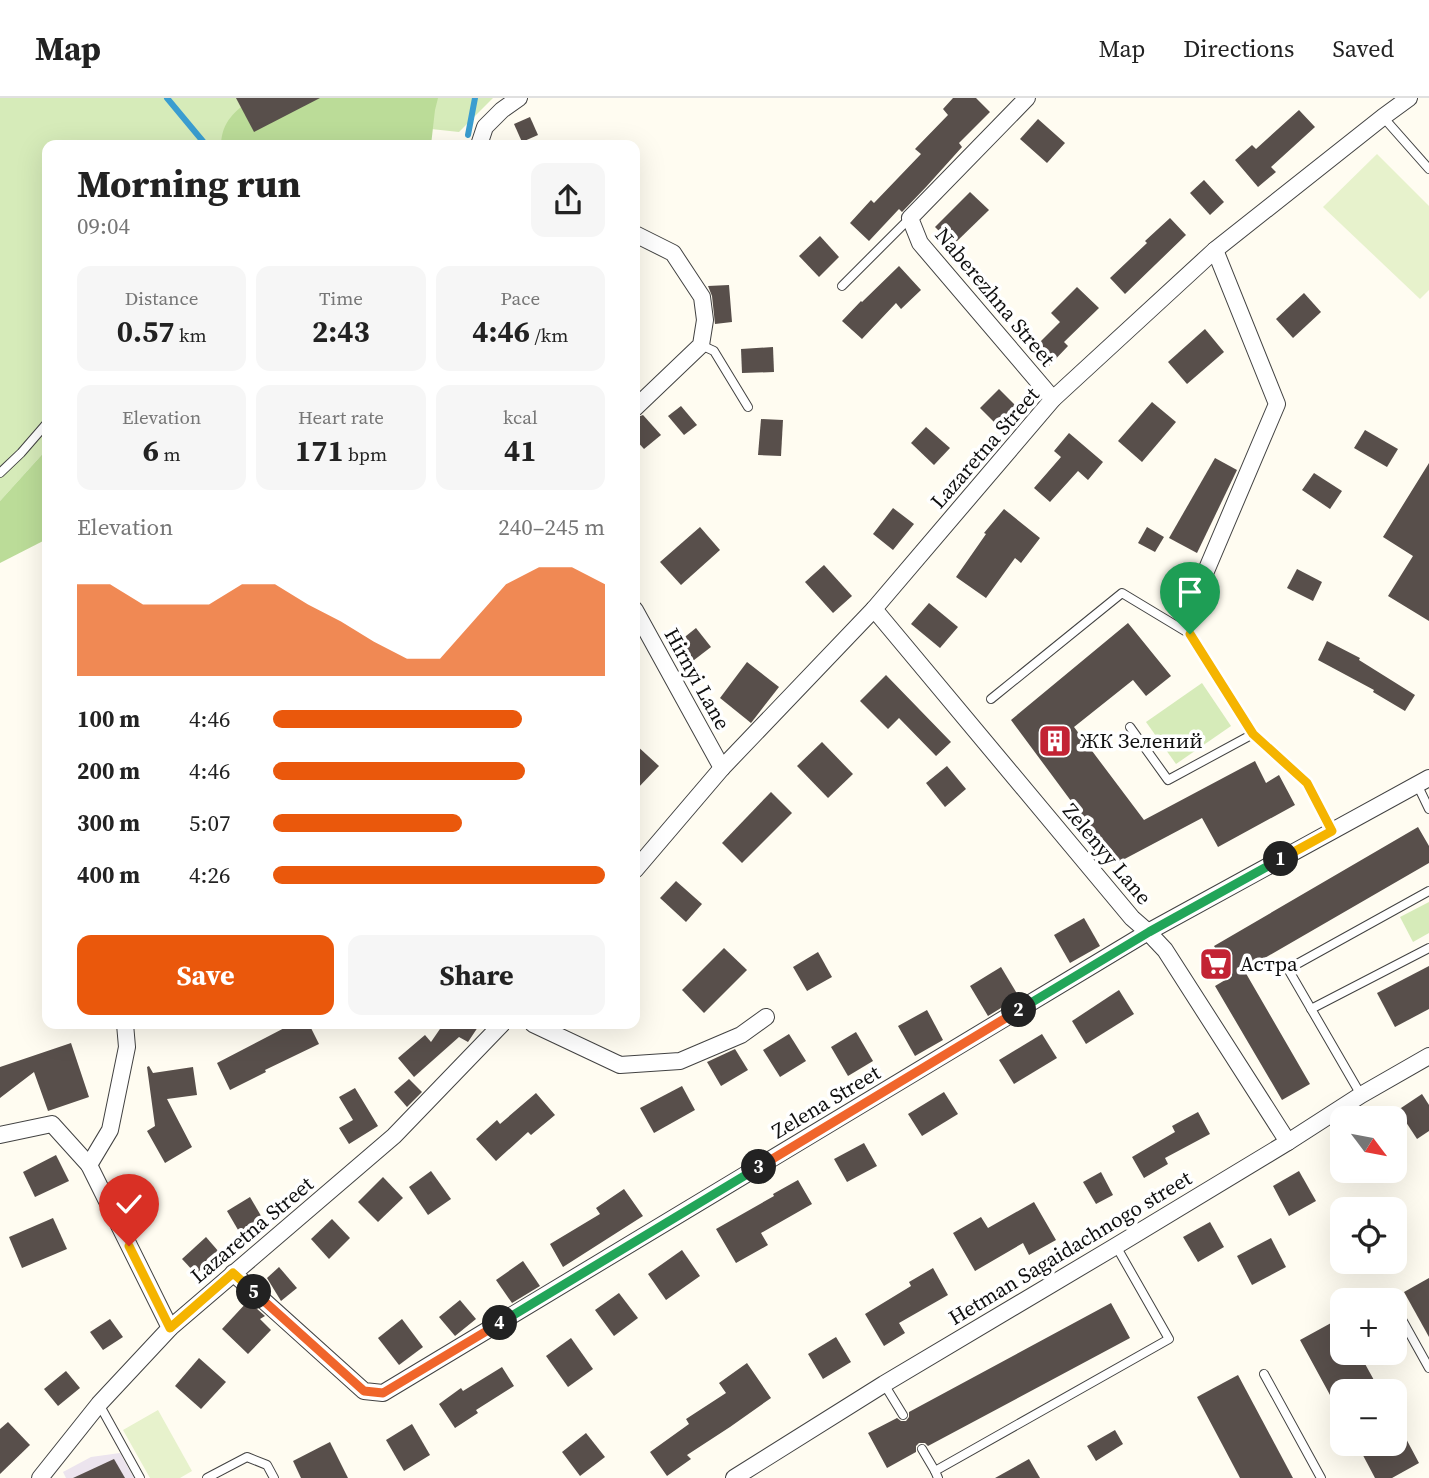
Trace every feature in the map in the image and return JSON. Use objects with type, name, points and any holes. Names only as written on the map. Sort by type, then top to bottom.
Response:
[{"type":"street","points":[[481,140],[485,127],[519,98]]},
{"type":"street","name":"Naberezhna Street","points":[[1027,98],[910,218],[920,243],[1053,399]]},
{"type":"street","name":"Lazaretna Street","points":[[640,864],[722,768],[874,609],[1053,399],[1215,250],[1409,98]]},
{"type":"street","points":[[640,236],[673,253],[702,297],[705,320],[701,345],[640,403]]},
{"type":"street","points":[[1206,571],[1277,404],[1215,250]]},
{"type":"street","name":"Zelenyy Lane","points":[[874,609],[1132,918],[1165,950],[1288,1142]]},
{"type":"street","name":"Hirnyi Lane","points":[[640,619],[722,768]]},
{"type":"street","name":"Zelena Street","points":[[233,1273],[364,1391],[383,1393],[1149,932],[1423,781]]},
{"type":"street","points":[[543,1029],[620,1065],[680,1061],[741,1035],[766,1017]]},
{"type":"street","points":[[89,1165],[110,1130],[127,1047],[125,1029]]},
{"type":"street","name":"Lazaretna Street","points":[[40,1478],[99,1404],[170,1328],[394,1136],[497,1029]]},
{"type":"street","name":"Hetman Sagaidachnogo street","points":[[734,1478],[884,1384],[1429,1056]]},
{"type":"street","points":[[0,1135],[52,1124],[89,1165],[170,1328]]},
{"type":"lane","points":[[1383,117],[1429,169]]},
{"type":"lane","points":[[842,286],[910,218]]},
{"type":"lane","points":[[701,345],[714,351],[748,407]]},
{"type":"lane","points":[[0,473],[42,429]]},
{"type":"lane","points":[[991,699],[1122,593],[1190,634],[1253,734],[1307,783],[1332,831]]},
{"type":"lane","points":[[1130,727],[1168,780],[1253,734]]},
{"type":"lane","points":[[1423,781],[1429,809]]},
{"type":"lane","points":[[1362,1095],[1288,969],[1429,891]]},
{"type":"lane","points":[[1311,1009],[1429,948]]},
{"type":"lane","points":[[922,1449],[937,1475],[1169,1339],[1116,1246]]},
{"type":"lane","points":[[1407,1328],[1429,1367]]},
{"type":"lane","points":[[1264,1374],[1321,1478]]},
{"type":"lane","points":[[884,1384],[902,1415]]},
{"type":"lane","points":[[99,1404],[140,1478]]},
{"type":"lane","points":[[207,1478],[247,1457],[267,1465],[274,1478]]},
{"type":"shaded area","points":[[120,1453],[134,1478],[66,1478],[63,1472],[91,1457]]},
{"type":"green space","points":[[0,98],[493,98],[459,132],[431,129],[417,140],[42,140],[42,455],[0,501]]},
{"type":"green space","points":[[253,98],[438,98],[432,140],[222,140],[227,123]]},
{"type":"green space","points":[[1377,154],[1429,206],[1429,290],[1420,299],[1323,207]]},
{"type":"green space","points":[[42,455],[42,542],[0,563],[0,501]]},
{"type":"green space","points":[[1202,683],[1231,726],[1176,764],[1146,722]]},
{"type":"green space","points":[[1429,902],[1429,933],[1413,942],[1400,917]]},
{"type":"green space","points":[[158,1410],[192,1471],[180,1478],[150,1478],[123,1430]]},
{"type":"building","points":[[236,98],[320,98],[254,132]]},
{"type":"building","points":[[953,98],[976,98],[990,112],[959,143],[962,147],[926,187],[902,212],[899,209],[869,241],[850,223],[871,200],[874,203],[921,154],[915,149],[948,115],[943,109]]},
{"type":"building","points":[[1299,110],[1315,127],[1271,167],[1276,172],[1258,187],[1235,160],[1252,145],[1256,149]]},
{"type":"building","points":[[530,117],[538,135],[521,140],[514,124]]},
{"type":"building","points":[[1038,119],[1065,143],[1047,163],[1020,139]]},
{"type":"building","points":[[1204,180],[1224,202],[1210,215],[1190,193]]},
{"type":"building","points":[[970,192],[989,210],[953,245],[935,227]]},
{"type":"building","points":[[1170,218],[1186,235],[1125,294],[1110,278]]},
{"type":"building","points":[[820,236],[839,257],[819,277],[799,256]]},
{"type":"building","points":[[899,266],[921,290],[901,309],[896,303],[862,339],[842,321]]},
{"type":"building","points":[[729,285],[732,322],[715,324],[712,296],[708,286]]},
{"type":"building","points":[[1077,287],[1099,308],[1064,342],[1068,346],[1049,366],[1032,350],[1060,322],[1051,313]]},
{"type":"building","points":[[1304,293],[1321,312],[1293,338],[1276,319]]},
{"type":"building","points":[[1205,329],[1224,352],[1187,384],[1168,362]]},
{"type":"building","points":[[773,347],[774,372],[742,373],[741,349]]},
{"type":"building","points":[[999,389],[1016,406],[997,425],[980,408]]},
{"type":"building","points":[[1152,402],[1176,422],[1142,462],[1118,441]]},
{"type":"building","points":[[681,406],[697,425],[684,435],[668,416]]},
{"type":"building","points":[[643,415],[661,435],[644,449],[640,445],[640,416]]},
{"type":"building","points":[[761,419],[783,420],[781,456],[758,455]]},
{"type":"building","points":[[926,427],[950,448],[934,465],[911,443]]},
{"type":"building","points":[[1365,430],[1398,449],[1387,467],[1354,448]]},
{"type":"building","points":[[1069,433],[1103,462],[1088,480],[1078,471],[1050,502],[1034,488],[1061,457],[1054,451]]},
{"type":"building","points":[[1215,458],[1237,470],[1197,553],[1169,538]]},
{"type":"building","points":[[1429,463],[1429,621],[1388,596],[1413,556],[1383,537]]},
{"type":"building","points":[[1314,473],[1342,491],[1330,509],[1302,490]]},
{"type":"building","points":[[893,508],[914,524],[893,550],[873,534]]},
{"type":"building","points":[[1004,509],[1040,538],[1021,563],[1015,558],[986,598],[956,577],[986,534],[984,533]]},
{"type":"building","points":[[700,527],[720,550],[681,585],[660,562]]},
{"type":"building","points":[[1147,527],[1164,537],[1155,552],[1138,543]]},
{"type":"building","points":[[824,565],[852,596],[833,613],[805,582]]},
{"type":"building","points":[[1297,569],[1322,582],[1313,601],[1287,588]]},
{"type":"building","points":[[929,603],[958,627],[940,648],[911,624]]},
{"type":"building","name":"ЖК Зелений","points":[[1128,623],[1171,676],[1146,696],[1133,680],[1074,727],[1144,820],[1255,761],[1266,783],[1279,775],[1295,805],[1218,847],[1202,818],[1117,863],[1011,720]]},
{"type":"building","points":[[696,628],[711,647],[685,667],[671,648]]},
{"type":"building","points":[[1327,641],[1360,658],[1359,660],[1415,695],[1405,711],[1373,692],[1374,690],[1318,660]]},
{"type":"building","points":[[747,662],[779,687],[751,723],[720,698]]},
{"type":"building","points":[[886,675],[951,742],[936,756],[899,718],[888,729],[860,701]]},
{"type":"building","points":[[822,742],[853,774],[828,798],[797,766]]},
{"type":"building","points":[[640,749],[659,766],[640,786]]},
{"type":"building","points":[[947,766],[966,789],[945,807],[926,783]]},
{"type":"building","points":[[771,792],[792,813],[742,863],[722,843]]},
{"type":"building","points":[[1418,827],[1429,846],[1429,863],[1244,970],[1310,1084],[1282,1100],[1215,986],[1232,976],[1214,946]]},
{"type":"building","points":[[676,881],[702,904],[686,922],[660,898]]},
{"type":"building","points":[[1084,918],[1100,946],[1070,963],[1054,935]]},
{"type":"building","points":[[724,948],[747,970],[704,1013],[682,990]]},
{"type":"building","points":[[818,952],[832,977],[807,991],[793,967]]},
{"type":"building","points":[[1429,966],[1429,1009],[1395,1027],[1377,993]]},
{"type":"building","points":[[1001,967],[1019,997],[988,1016],[970,986]]},
{"type":"building","points":[[1119,990],[1134,1014],[1086,1044],[1072,1021]]},
{"type":"building","points":[[927,1010],[943,1040],[915,1056],[898,1026]]},
{"type":"building","points":[[282,1029],[312,1029],[319,1044],[230,1090],[217,1063]]},
{"type":"building","points":[[440,1029],[477,1029],[468,1042],[459,1037],[414,1077],[398,1058],[425,1035],[431,1042]]},
{"type":"building","points":[[856,1032],[873,1061],[848,1076],[831,1047]]},
{"type":"building","points":[[789,1034],[806,1061],[780,1077],[763,1050]]},
{"type":"building","points":[[1042,1034],[1057,1058],[1014,1084],[999,1060]]},
{"type":"building","points":[[71,1043],[89,1097],[48,1111],[34,1072],[0,1098],[0,1067]]},
{"type":"building","points":[[735,1049],[748,1070],[721,1086],[707,1062]]},
{"type":"building","points":[[149,1066],[153,1073],[193,1067],[197,1095],[167,1099],[192,1147],[165,1163],[147,1131],[155,1126]]},
{"type":"building","points":[[409,1079],[422,1092],[407,1107],[394,1092]]},
{"type":"building","points":[[682,1086],[695,1110],[654,1133],[640,1108]]},
{"type":"building","points":[[355,1088],[378,1126],[349,1144],[339,1128],[353,1120],[339,1097]]},
{"type":"building","points":[[944,1092],[958,1114],[922,1136],[908,1114]]},
{"type":"building","points":[[536,1093],[555,1115],[531,1135],[528,1132],[496,1161],[476,1139],[497,1120],[500,1124]]},
{"type":"building","points":[[1422,1094],[1429,1105],[1429,1131],[1417,1139],[1407,1124],[1407,1106],[1404,1106]]},
{"type":"building","points":[[1198,1112],[1210,1134],[1165,1158],[1168,1164],[1144,1178],[1132,1157],[1175,1132],[1172,1126]]},
{"type":"building","points":[[864,1143],[877,1166],[847,1182],[834,1159]]},
{"type":"building","points":[[56,1155],[69,1181],[35,1197],[23,1172]]},
{"type":"building","points":[[431,1171],[451,1199],[428,1215],[409,1187]]},
{"type":"building","points":[[1299,1171],[1316,1201],[1289,1216],[1273,1186]]},
{"type":"building","points":[[1101,1172],[1113,1195],[1096,1204],[1083,1182]]},
{"type":"building","points":[[383,1177],[403,1198],[378,1222],[358,1202]]},
{"type":"building","points":[[798,1180],[812,1204],[761,1233],[768,1245],[736,1263],[716,1229]]},
{"type":"building","points":[[624,1189],[643,1216],[563,1267],[550,1244],[600,1214],[596,1208]]},
{"type":"building","points":[[250,1197],[264,1221],[241,1235],[227,1211]]},
{"type":"building","points":[[1034,1202],[1056,1240],[1029,1255],[1023,1243],[975,1271],[953,1233],[981,1217],[988,1228]]},
{"type":"building","points":[[53,1218],[67,1249],[22,1268],[9,1237]]},
{"type":"building","points":[[332,1219],[350,1238],[329,1259],[311,1239]]},
{"type":"building","points":[[1210,1222],[1224,1247],[1198,1262],[1183,1237]]},
{"type":"building","points":[[206,1237],[219,1252],[196,1274],[182,1259]]},
{"type":"building","points":[[1271,1238],[1286,1267],[1252,1285],[1237,1256]]},
{"type":"building","points":[[682,1250],[700,1276],[666,1300],[648,1274]]},
{"type":"building","points":[[523,1261],[540,1286],[512,1303],[496,1280]]},
{"type":"building","points":[[279,1267],[297,1288],[281,1301],[267,1278]]},
{"type":"building","points":[[933,1268],[948,1295],[899,1323],[905,1333],[884,1346],[865,1314],[911,1286],[909,1282]]},
{"type":"building","points":[[1429,1278],[1429,1337],[1407,1297],[1407,1290]]},
{"type":"building","points":[[619,1293],[638,1318],[614,1336],[595,1310]]},
{"type":"building","points":[[460,1300],[476,1319],[455,1336],[439,1317]]},
{"type":"building","points":[[248,1301],[265,1316],[260,1319],[271,1330],[248,1354],[222,1329]]},
{"type":"building","points":[[1111,1303],[1130,1338],[928,1446],[919,1443],[916,1452],[887,1468],[868,1433],[897,1418],[906,1421],[909,1412]]},
{"type":"building","points":[[110,1319],[123,1337],[103,1350],[90,1332]]},
{"type":"building","points":[[402,1319],[423,1347],[399,1365],[378,1338]]},
{"type":"building","points":[[1330,1324],[1330,1365],[1366,1365],[1373,1379],[1330,1379],[1330,1395],[1300,1340]]},
{"type":"building","points":[[836,1337],[851,1362],[823,1379],[808,1354]]},
{"type":"building","points":[[571,1338],[593,1369],[568,1387],[546,1356]]},
{"type":"building","points":[[199,1358],[226,1382],[201,1409],[175,1386]]},
{"type":"building","points":[[747,1363],[771,1398],[687,1455],[691,1459],[667,1476],[650,1452],[689,1424],[686,1419],[726,1393],[719,1383]]},
{"type":"building","points":[[502,1367],[514,1386],[476,1410],[478,1413],[455,1428],[439,1404],[461,1388],[463,1391]]},
{"type":"building","points":[[66,1371],[80,1388],[58,1406],[44,1389]]},
{"type":"building","points":[[1238,1375],[1293,1478],[1240,1478],[1197,1397]]},
{"type":"building","points":[[8,1422],[30,1445],[0,1474],[0,1429]]},
{"type":"building","points":[[412,1424],[430,1455],[404,1471],[386,1440]]},
{"type":"building","points":[[1115,1430],[1123,1444],[1096,1461],[1087,1446]]},
{"type":"building","points":[[586,1433],[605,1457],[580,1476],[562,1452]]},
{"type":"building","points":[[1407,1440],[1419,1463],[1392,1478],[1375,1478],[1363,1456],[1407,1456]]},
{"type":"building","points":[[330,1442],[348,1478],[301,1478],[293,1461]]},
{"type":"building","points":[[114,1459],[125,1478],[73,1478]]},
{"type":"building","points":[[1029,1459],[1040,1478],[995,1478]]},
{"type":"waterway","points":[[167,98],[202,140]]},
{"type":"waterway","points":[[468,135],[475,98]]},
{"type":"place","name":"ЖК Зелений","points":[[1055,741]]},
{"type":"place","name":"Астра","points":[[1216,964]]},
{"type":"route","points":[[129,1246],[170,1328],[233,1273],[364,1391],[383,1393],[1149,932],[1332,831],[1307,783],[1253,734],[1190,634]]}]
